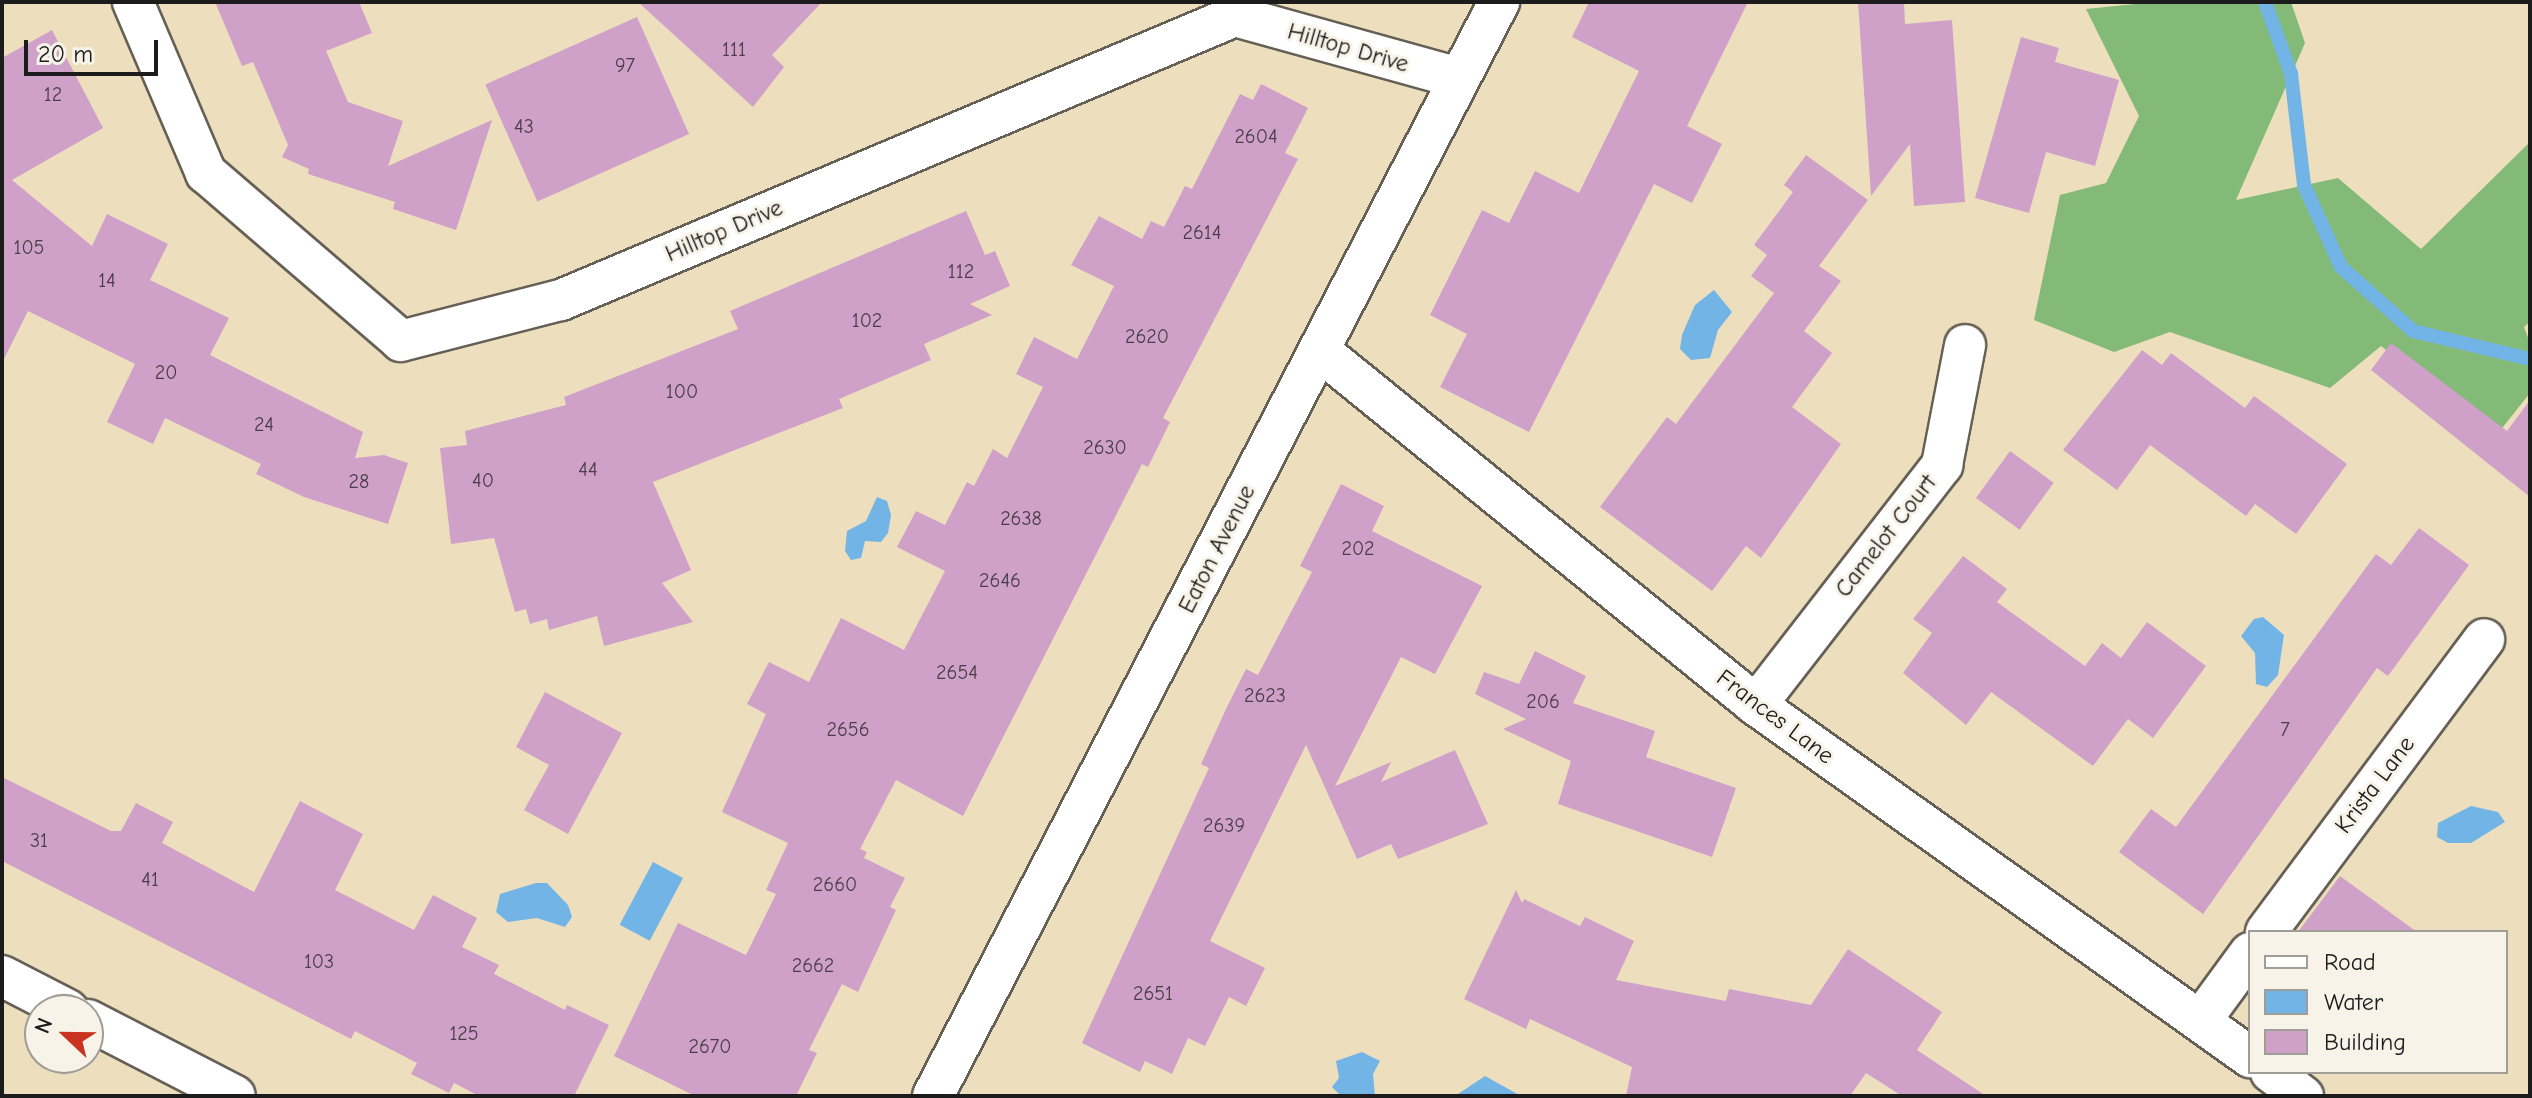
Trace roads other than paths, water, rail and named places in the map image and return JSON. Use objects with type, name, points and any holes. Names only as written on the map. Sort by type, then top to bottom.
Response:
[{"type":"street","name":"Hilltop Drive","points":[[133,2],[206,173],[401,341],[561,300],[1235,16],[1458,78]]},
{"type":"street","name":"Eaton Avenue","points":[[933,1096],[1499,2]]},
{"type":"street","name":"Camelot Court","points":[[1756,705],[1942,465],[1965,345]]},
{"type":"street","name":"Frances Lane","points":[[1320,351],[1756,705],[2248,1055]]},
{"type":"street","name":"Krista Lane","points":[[2267,930],[2484,639]]},
{"type":"street","points":[[2201,1020],[2248,956]]},
{"type":"street","points":[[2,976],[37,994]]},
{"type":"street","points":[[104,1028],[235,1096]]},
{"type":"street","points":[[2274,1074],[2303,1096]]},
{"type":"water","points":[[1714,290],[1732,312],[1718,330],[1710,358],[1691,360],[1680,349],[1682,335],[1695,305]]},
{"type":"water","points":[[877,497],[887,501],[891,515],[888,533],[881,542],[865,541],[861,558],[851,560],[845,551],[847,531],[866,521]]},
{"type":"water","points":[[2263,617],[2284,635],[2278,675],[2267,687],[2256,684],[2255,653],[2241,636],[2254,619]]},
{"type":"water","points":[[2471,806],[2498,812],[2505,822],[2471,843],[2448,843],[2437,837],[2438,823]]},
{"type":"water","points":[[653,862],[683,878],[650,941],[620,925]]},
{"type":"water","points":[[536,883],[547,883],[568,905],[572,917],[565,927],[537,918],[508,922],[496,912],[500,894]]},
{"type":"water","points":[[1362,1052],[1380,1061],[1373,1074],[1375,1096],[1341,1096],[1332,1087],[1339,1078],[1336,1061]]},
{"type":"water","points":[[1485,1076],[1521,1096],[1455,1096]]},
{"type":"waterway","points":[[2265,2],[2291,74],[2304,185],[2341,267],[2413,331],[2530,359]]}]
